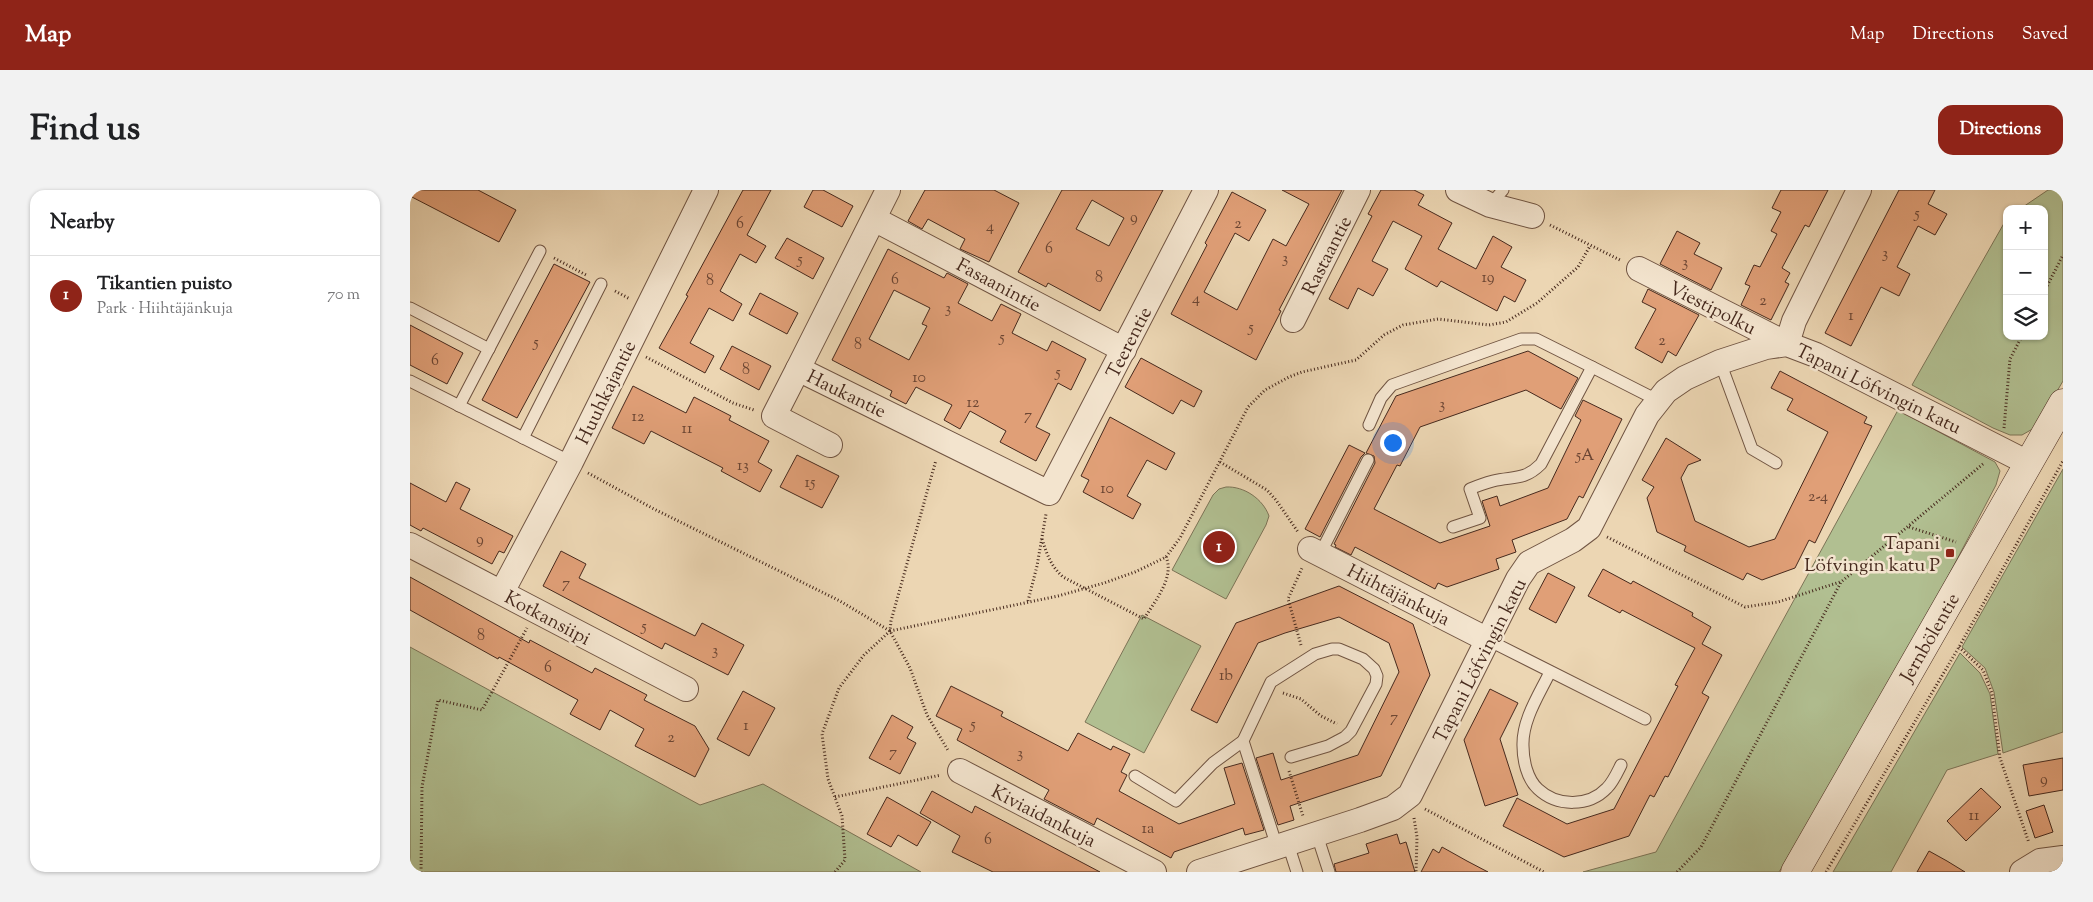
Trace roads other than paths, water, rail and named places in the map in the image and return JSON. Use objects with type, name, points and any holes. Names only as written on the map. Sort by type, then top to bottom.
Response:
[{"type":"street","name":"Huuhkajantie","points":[[502,592],[628,348],[706,190]]},
{"type":"street","name":"Haukantie","points":[[888,190],[798,369],[1049,493]]},
{"type":"street","name":"Teerentie","points":[[1049,493],[1206,190]]},
{"type":"street","name":"Rastaantie","points":[[1293,320],[1358,190]]},
{"type":"street","points":[[1458,190],[1496,197],[1532,216]]},
{"type":"street","points":[[1787,344],[1794,321],[1859,190]]},
{"type":"street","name":"Fasaanintie","points":[[874,219],[1124,350]]},
{"type":"street","name":"Viestipolku","points":[[1639,270],[1787,344]]},
{"type":"street","name":"Tapani Löfvingin katu","points":[[1199,872],[1298,841],[1393,808],[1409,805],[1414,790],[1518,579],[1529,563],[1573,540],[1589,528],[1646,414],[1666,391],[1680,381],[1720,362],[1766,347],[1787,344],[1816,355],[2028,463]]},
{"type":"street","points":[[798,369],[774,416],[830,446]]},
{"type":"street","name":"Jernbölentie","points":[[1795,872],[2063,403]]},
{"type":"street","name":"Kotkansiipi","points":[[410,545],[686,689]]},
{"type":"street","name":"Hiihtäjänkuja","points":[[1315,552],[1488,640]]},
{"type":"street","name":"Kiviaidankuja","points":[[960,771],[1154,872]]},
{"type":"lane","points":[[459,406],[540,251]]},
{"type":"lane","points":[[523,438],[601,284]]},
{"type":"lane","points":[[410,308],[489,349]]},
{"type":"lane","points":[[1369,424],[1381,398],[1392,385],[1520,339],[1536,339],[1657,400]]},
{"type":"lane","points":[[1720,362],[1752,449],[1776,463]]},
{"type":"lane","points":[[1453,527],[1480,518],[1470,489],[1494,480],[1518,478],[1532,472],[1541,464],[1592,367]]},
{"type":"lane","points":[[410,381],[570,462]]},
{"type":"lane","points":[[1315,552],[1368,460]]},
{"type":"lane","points":[[1488,640],[1645,719]]},
{"type":"lane","points":[[1135,776],[1176,801],[1212,763],[1244,741],[1271,682],[1323,650],[1339,649],[1362,659],[1374,668],[1377,676],[1374,691],[1351,731],[1328,746],[1291,757]]},
{"type":"lane","points":[[1550,672],[1531,712],[1524,735],[1523,746],[1526,766],[1538,789],[1557,800],[1566,802],[1588,801],[1606,789],[1620,766]]},
{"type":"lane","points":[[1244,741],[1298,841],[1328,872]]},
{"type":"lane","points":[[1297,872],[1298,841]]},
{"type":"place","name":"Tikantien puisto","points":[[1219,547]]},
{"type":"place","name":"Tapani Löfvingin katu P","points":[[1950,553]]}]
